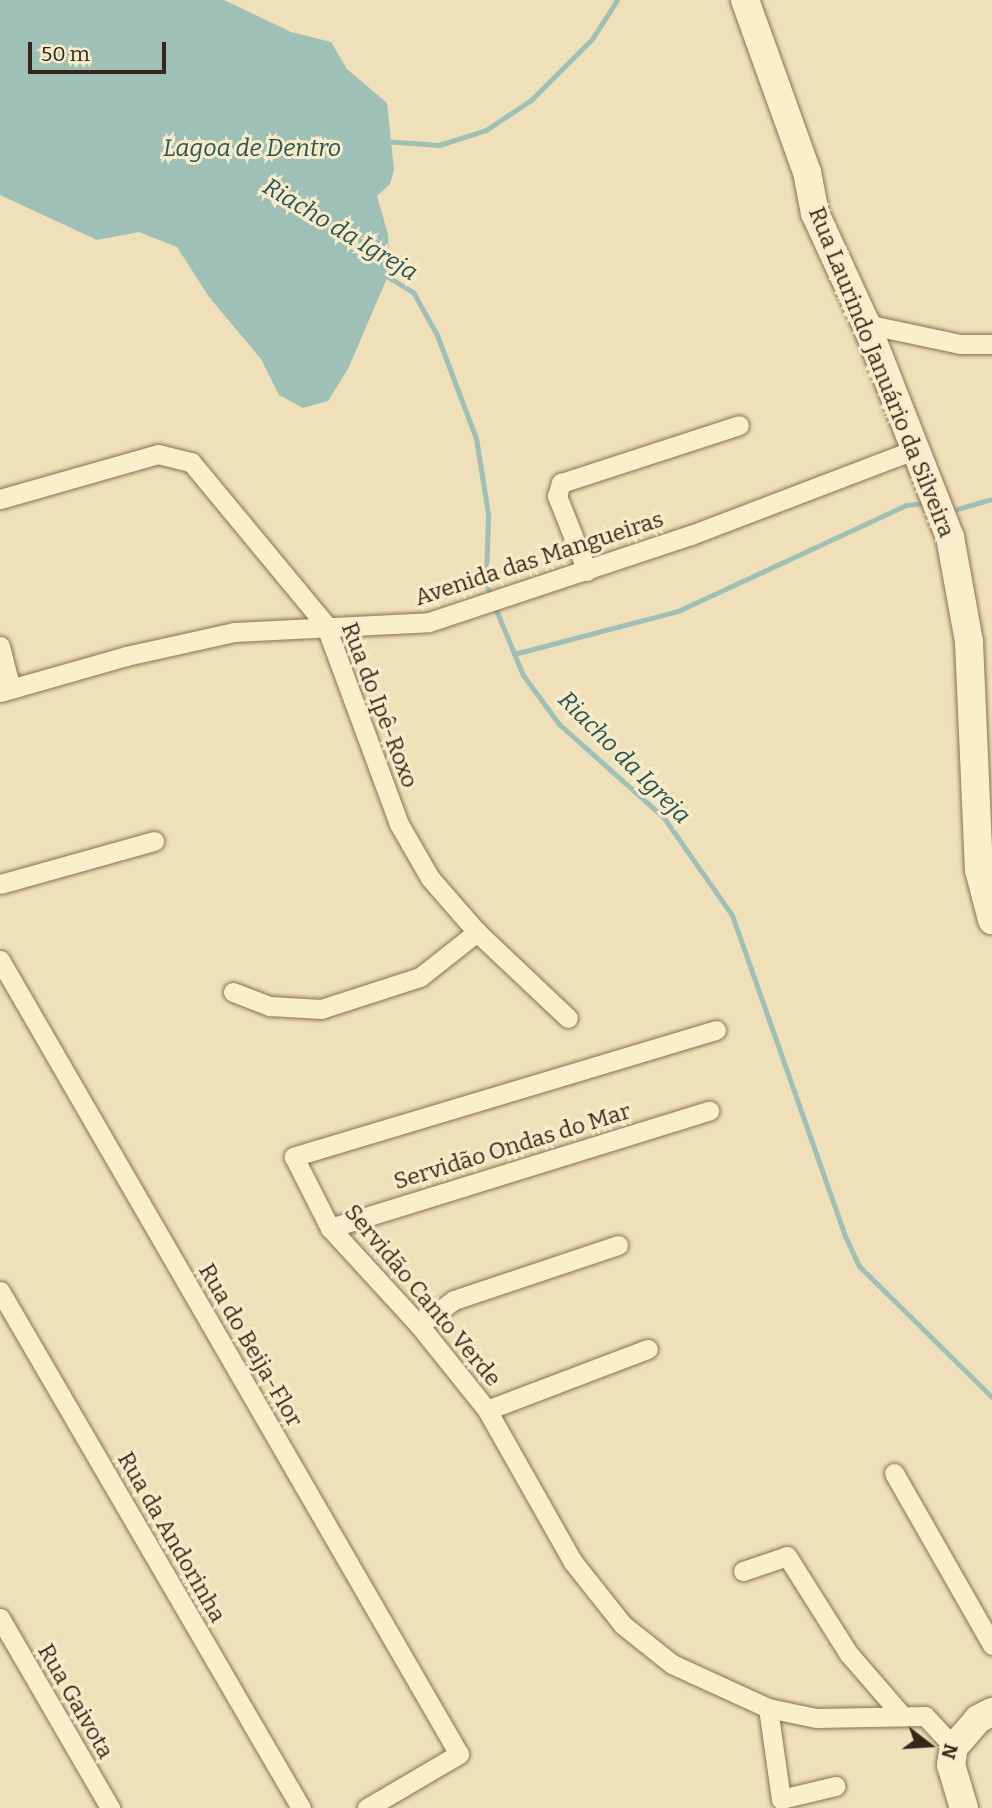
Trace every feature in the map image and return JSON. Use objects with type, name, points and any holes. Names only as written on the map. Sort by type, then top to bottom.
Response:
[{"type":"main road","name":"Rua Laurindo Januário da Silveira","points":[[745,0],[807,173],[815,213],[866,324],[950,537],[965,609],[985,867],[992,920]]},
{"type":"main road","points":[[964,1808],[951,1765],[954,1747],[978,1719],[992,1712]]},
{"type":"street","points":[[866,324],[960,344],[992,344]]},
{"type":"street","points":[[587,571],[556,496],[561,483],[739,425]]},
{"type":"street","name":"Avenida das Mangueiras","points":[[6,691],[175,643],[234,632],[325,624],[410,625],[453,615],[587,571],[916,449]]},
{"type":"street","name":"Rua do Ipê-Roxo","points":[[0,499],[158,454],[181,457],[200,471],[325,624],[381,780],[414,855],[477,932],[568,1018]]},
{"type":"street","points":[[0,646],[6,691]]},
{"type":"street","points":[[0,884],[154,841]]},
{"type":"street","points":[[233,992],[270,1006],[321,1009],[420,977],[477,932]]},
{"type":"street","name":"Rua do Beija-Flor","points":[[0,960],[459,1754],[367,1808]]},
{"type":"street","name":"Servidão Canto Verde","points":[[716,1030],[294,1157],[330,1228],[419,1325],[487,1410],[566,1552],[623,1625],[672,1664],[768,1708],[816,1718],[900,1713],[925,1716],[954,1747]]},
{"type":"street","name":"Servidão Ondas do Mar","points":[[330,1228],[709,1111]]},
{"type":"street","points":[[419,1325],[454,1300],[618,1245]]},
{"type":"street","name":"Rua da Andorinha","points":[[0,1291],[301,1808]]},
{"type":"street","points":[[487,1410],[648,1349]]},
{"type":"street","points":[[894,1473],[992,1645]]},
{"type":"street","points":[[743,1571],[787,1556],[848,1653],[900,1713]]},
{"type":"street","name":"Rua Gaivota","points":[[0,1619],[110,1808]]},
{"type":"street","points":[[768,1708],[780,1799],[835,1786]]},
{"type":"water","name":"Lagoa de Dentro","points":[[0,0],[224,0],[291,32],[331,42],[347,69],[387,103],[394,170],[390,184],[377,196],[388,234],[390,271],[348,369],[328,401],[303,408],[279,395],[261,359],[209,297],[177,247],[139,232],[97,240],[0,195]]},
{"type":"waterway","points":[[383,141],[439,145],[486,130],[531,100],[592,39],[617,0]]},
{"type":"waterway","name":"Riacho da Igreja","points":[[383,274],[413,292],[437,335],[476,438],[488,514],[486,583],[491,596]]},
{"type":"waterway","points":[[957,509],[992,499]]},
{"type":"waterway","points":[[514,654],[678,611],[906,505],[922,503]]},
{"type":"waterway","name":"Riacho da Igreja","points":[[494,605],[523,675],[559,724],[664,818],[732,915],[845,1236],[859,1266],[992,1397]]}]
